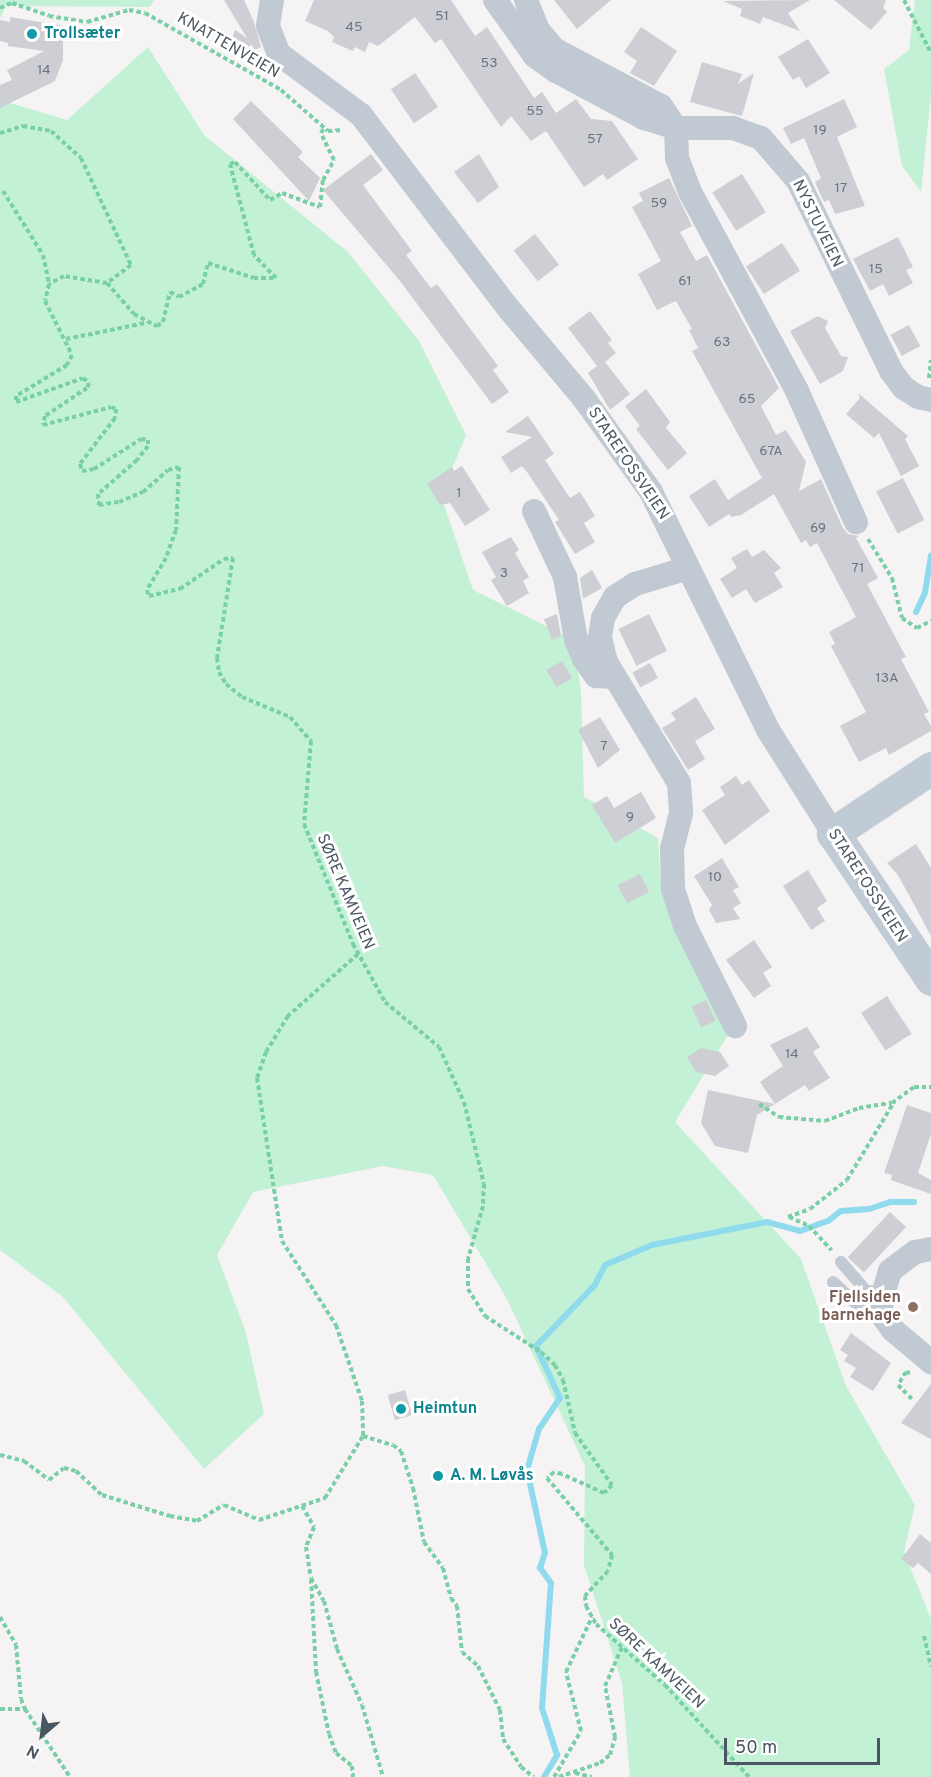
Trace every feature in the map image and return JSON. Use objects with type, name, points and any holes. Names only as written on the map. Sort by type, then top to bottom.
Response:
[{"type":"street","name":"STAREFOSSVEIEN","points":[[272,0],[268,26],[279,54],[367,122],[633,465],[666,516],[688,568],[768,730],[833,833],[931,979]]},
{"type":"street","points":[[495,0],[535,56],[555,71],[644,118],[676,129]]},
{"type":"street","points":[[526,0],[538,30],[554,49],[661,106],[676,129],[677,158],[690,192],[797,391],[856,522]]},
{"type":"street","name":"NYSTUVEIEN","points":[[676,129],[733,128],[761,138],[798,181],[891,371],[904,388],[918,398],[930,391]]},
{"type":"street","points":[[534,512],[565,577],[576,640],[584,659],[596,676],[614,677]]},
{"type":"street","points":[[688,568],[635,584],[615,597],[603,618],[600,638],[614,677],[679,783],[681,813],[672,848],[673,889],[685,926],[735,1026]]},
{"type":"street","points":[[833,833],[931,768]]},
{"type":"street","points":[[923,1368],[882,1304],[885,1279],[902,1260],[931,1249]]},
{"type":"lane","points":[[841,1262],[882,1304]]},
{"type":"lane","points":[[832,1282],[859,1306],[882,1304]]},
{"type":"path","points":[[904,0],[931,53]]},
{"type":"path","name":"KNATTENVEIEN","points":[[0,8],[12,3],[49,16],[87,22],[129,10],[146,13],[281,90],[324,128]]},
{"type":"path","points":[[3,191],[43,255],[49,284],[45,301],[66,339],[146,323],[157,326],[163,322],[170,292],[179,297],[207,281],[208,263],[254,278],[276,278],[254,255],[230,164],[235,162],[270,200],[282,194],[320,207],[323,180],[334,160],[321,133],[324,128],[342,131],[367,122]]},
{"type":"path","points":[[0,133],[23,126],[51,131],[81,159],[131,264],[107,283]]},
{"type":"path","points":[[49,284],[64,276],[107,283],[146,323]]},
{"type":"path","name":"SØRE KAMVEIEN","points":[[66,339],[72,355],[67,365],[23,390],[16,396],[16,402],[27,401],[83,378],[89,383],[87,388],[45,416],[43,425],[111,406],[116,409],[115,418],[80,464],[81,471],[94,469],[141,439],[148,440],[148,446],[137,460],[99,494],[99,505],[119,502],[143,492],[168,470],[179,467],[181,481],[174,536],[147,590],[150,596],[180,589],[224,559],[233,558],[216,658],[219,672],[226,684],[242,697],[290,717],[311,741],[304,824],[358,954],[385,1002],[430,1038],[448,1061],[464,1102],[484,1184],[483,1206],[468,1259],[468,1289],[485,1316],[550,1359],[564,1380],[575,1433],[612,1485],[604,1492],[554,1472],[547,1478],[612,1555],[608,1571],[585,1596],[592,1617],[720,1741],[749,1777]]},
{"type":"path","points":[[930,391],[931,360]]},
{"type":"path","points":[[873,543],[892,578],[902,618],[916,628],[931,621]]},
{"type":"path","points":[[0,1455],[24,1461],[49,1480],[64,1468],[76,1471],[102,1495],[197,1521],[224,1505],[259,1521],[325,1498],[363,1436],[362,1401],[336,1325],[282,1241],[257,1078],[266,1052],[288,1016],[358,954]]},
{"type":"path","points":[[841,1262],[810,1228],[789,1217],[810,1209],[847,1180],[894,1102],[914,1087],[931,1087]]},
{"type":"path","points":[[759,1104],[779,1117],[825,1122],[859,1108],[894,1102]]},
{"type":"path","points":[[914,1400],[898,1385],[906,1372],[923,1368]]},
{"type":"path","points":[[363,1436],[401,1451],[420,1514],[424,1542],[443,1568],[457,1606],[462,1652],[478,1666],[500,1710],[503,1739],[521,1767],[534,1777]]},
{"type":"path","points":[[302,1506],[314,1527],[306,1547],[311,1578],[316,1672],[329,1734],[336,1753],[352,1767],[353,1777]]},
{"type":"path","points":[[311,1578],[324,1601],[337,1649],[362,1705],[383,1777]]},
{"type":"path","points":[[0,1617],[16,1645],[21,1699],[70,1777]]},
{"type":"path","points":[[554,1777],[581,1731],[566,1672],[592,1617]]},
{"type":"path","points":[[924,1636],[931,1666]]},
{"type":"path","points":[[559,1777],[600,1763],[610,1755],[615,1737],[605,1686],[622,1647]]},
{"type":"path","points":[[0,1709],[26,1709]]},
{"type":"path","points":[[573,1772],[592,1777]]},
{"type":"green space","points":[[0,0],[154,0],[150,7],[6,6],[0,18]]},
{"type":"green space","points":[[915,0],[931,0],[931,93],[921,192],[902,166],[884,69],[909,50]]},
{"type":"green space","points":[[148,47],[204,135],[348,252],[419,341],[466,435],[441,496],[473,590],[574,640],[581,692],[584,797],[658,838],[660,875],[702,978],[731,1030],[675,1122],[801,1259],[846,1386],[915,1505],[904,1552],[931,1619],[931,1777],[630,1777],[622,1683],[584,1565],[585,1466],[507,1299],[433,1175],[383,1166],[253,1192],[217,1255],[246,1333],[264,1414],[204,1469],[63,1297],[0,1250],[0,100],[67,120]]},
{"type":"building","points":[[224,0],[244,0],[254,22],[261,47],[255,50],[251,44],[243,58],[228,49],[235,30],[247,38]]},
{"type":"building","points":[[314,0],[451,0],[475,36],[487,27],[534,98],[542,92],[556,113],[576,99],[591,119],[612,121],[638,159],[607,180],[603,174],[584,187],[546,131],[531,141],[511,116],[501,127],[441,39],[435,43],[415,17],[378,46],[369,42],[365,52],[355,47],[353,51],[332,42],[334,37],[328,31],[305,21]]},
{"type":"building","points":[[554,0],[611,0],[577,29]]},
{"type":"building","points":[[810,0],[788,13],[800,31],[763,17],[760,24],[740,16],[742,9],[723,1]]},
{"type":"building","points":[[834,0],[886,0],[883,8],[887,12],[871,30]]},
{"type":"building","points":[[10,17],[63,26],[63,60],[55,81],[0,108],[0,85],[12,80],[7,70],[44,51],[8,46],[8,43],[0,41],[0,20],[10,22]]},
{"type":"building","points":[[641,27],[677,51],[654,86],[630,73],[637,61],[624,52]]},
{"type":"building","points":[[808,39],[830,73],[806,88],[799,76],[793,80],[778,57]]},
{"type":"building","points":[[702,62],[742,74],[738,84],[754,73],[742,116],[690,102]]},
{"type":"building","points":[[415,73],[438,107],[414,123],[391,89]]},
{"type":"building","points":[[844,99],[857,127],[837,137],[865,206],[835,214],[829,200],[824,202],[815,182],[821,178],[804,138],[791,144],[783,128]]},
{"type":"building","points":[[251,101],[303,152],[298,157],[320,178],[309,201],[233,119]]},
{"type":"building","points":[[371,154],[383,170],[363,185],[412,251],[406,255],[431,288],[437,284],[498,366],[493,370],[509,392],[492,404],[400,281],[323,190]]},
{"type":"building","points":[[479,154],[499,187],[478,203],[454,172]]},
{"type":"building","points":[[742,174],[766,212],[736,231],[712,193]]},
{"type":"building","points":[[669,178],[692,226],[680,232],[696,261],[707,255],[779,388],[761,406],[776,435],[786,430],[806,462],[799,491],[821,479],[843,528],[848,534],[859,536],[856,538],[878,578],[867,584],[906,657],[901,659],[929,712],[924,714],[931,726],[931,731],[889,755],[886,748],[859,762],[840,726],[866,712],[831,646],[835,644],[829,632],[856,617],[817,543],[810,547],[806,540],[801,543],[774,494],[741,515],[731,517],[729,514],[709,527],[689,496],[715,479],[728,500],[762,478],[692,351],[698,348],[689,330],[692,329],[676,301],[657,310],[638,274],[661,261],[632,207],[643,201],[639,193]]},
{"type":"building","points":[[535,234],[559,265],[538,281],[514,251]]},
{"type":"building","points":[[898,237],[913,267],[906,270],[913,283],[889,296],[883,284],[870,291],[853,259]]},
{"type":"building","points":[[782,243],[800,271],[764,294],[746,266]]},
{"type":"building","points":[[590,311],[612,340],[608,343],[616,353],[605,362],[630,394],[610,410],[588,373],[597,366],[568,328]]},
{"type":"building","points":[[818,316],[828,321],[825,328],[841,356],[848,357],[843,371],[820,384],[790,331]]},
{"type":"building","points":[[909,325],[920,346],[902,356],[890,335]]},
{"type":"building","points":[[646,389],[670,422],[666,428],[687,453],[668,470],[636,429],[640,426],[625,406]]},
{"type":"building","points":[[858,393],[908,436],[905,439],[919,466],[901,476],[879,433],[874,438],[846,414],[860,398]]},
{"type":"building","points":[[528,416],[554,454],[545,460],[570,498],[580,492],[595,516],[584,523],[595,542],[575,554],[555,522],[559,520],[527,472],[522,466],[511,473],[501,457],[532,437],[505,432]]},
{"type":"building","points":[[462,466],[490,510],[465,526],[450,503],[440,505],[427,484],[452,467],[454,471]]},
{"type":"building","points":[[903,478],[924,520],[898,533],[876,492]]},
{"type":"building","points":[[511,537],[519,550],[515,553],[529,577],[523,581],[529,593],[507,606],[491,580],[496,577],[482,552]]},
{"type":"building","points":[[747,549],[752,557],[764,550],[781,568],[774,573],[783,587],[755,603],[746,589],[732,598],[720,579],[737,568],[731,558]]},
{"type":"building","points":[[592,570],[602,588],[583,599],[580,578]]},
{"type":"building","points":[[557,614],[561,636],[552,640],[544,619]]},
{"type":"building","points":[[649,614],[667,651],[636,666],[618,629]]},
{"type":"building","points":[[562,661],[572,678],[556,687],[546,670]]},
{"type":"building","points":[[650,663],[658,678],[640,687],[632,672]]},
{"type":"building","points":[[696,697],[715,729],[695,741],[705,759],[688,770],[662,728],[676,720],[671,713]]},
{"type":"building","points":[[600,717],[620,750],[598,768],[578,730]]},
{"type":"building","points":[[736,776],[742,785],[749,780],[770,811],[725,845],[702,810],[725,795],[720,787]]},
{"type":"building","points":[[641,792],[656,818],[615,843],[592,805],[607,796],[614,808]]},
{"type":"building","points":[[916,844],[931,868],[931,936],[898,875],[887,863]]},
{"type":"building","points":[[722,858],[739,887],[733,890],[741,903],[733,908],[740,919],[716,923],[709,910],[712,905],[694,876]]},
{"type":"building","points":[[808,870],[827,901],[817,908],[825,921],[811,930],[783,886]]},
{"type":"building","points":[[640,874],[649,892],[627,903],[618,885]]},
{"type":"building","points":[[754,940],[772,967],[763,973],[771,986],[754,998],[726,960]]},
{"type":"building","points":[[887,996],[912,1034],[886,1051],[861,1013]]},
{"type":"building","points":[[706,1000],[716,1021],[701,1028],[691,1007]]},
{"type":"building","points":[[807,1027],[820,1047],[813,1052],[830,1078],[809,1091],[805,1085],[775,1104],[760,1082],[783,1066],[770,1045]]},
{"type":"building","points":[[701,1048],[720,1052],[729,1066],[715,1076],[696,1072],[687,1057]]},
{"type":"building","points":[[708,1090],[775,1104],[757,1115],[748,1153],[715,1146],[701,1123]]},
{"type":"building","points":[[907,1105],[931,1113],[931,1134],[918,1173],[931,1180],[931,1194],[891,1180],[892,1175],[884,1173]]},
{"type":"building","points":[[890,1212],[906,1227],[864,1272],[848,1257]]},
{"type":"building","points":[[851,1333],[891,1363],[873,1391],[850,1377],[856,1368],[844,1361],[848,1355],[840,1350]]},
{"type":"building","points":[[931,1384],[931,1439],[901,1423]]},
{"type":"building","name":"Heimtun","points":[[405,1390],[412,1415],[395,1420],[388,1395]]},
{"type":"building","points":[[920,1534],[931,1543],[931,1574],[918,1563],[913,1568],[901,1559]]},
{"type":"waterway","points":[[916,612],[925,593],[931,555]]},
{"type":"waterway","points":[[544,1777],[557,1755],[542,1708],[551,1583],[540,1568],[545,1553],[527,1470],[539,1429],[560,1398],[536,1346],[595,1285],[605,1265],[652,1245],[767,1222],[800,1231],[828,1221],[841,1211],[869,1209],[891,1202],[914,1202]]},
{"type":"place","name":"Trollsæter","points":[[32,34]]},
{"type":"place","name":"Fjellsiden barnehage","points":[[913,1307]]},
{"type":"place","name":"Heimtun","points":[[401,1409]]},
{"type":"place","name":"A. M. Løvås","points":[[438,1476]]}]
